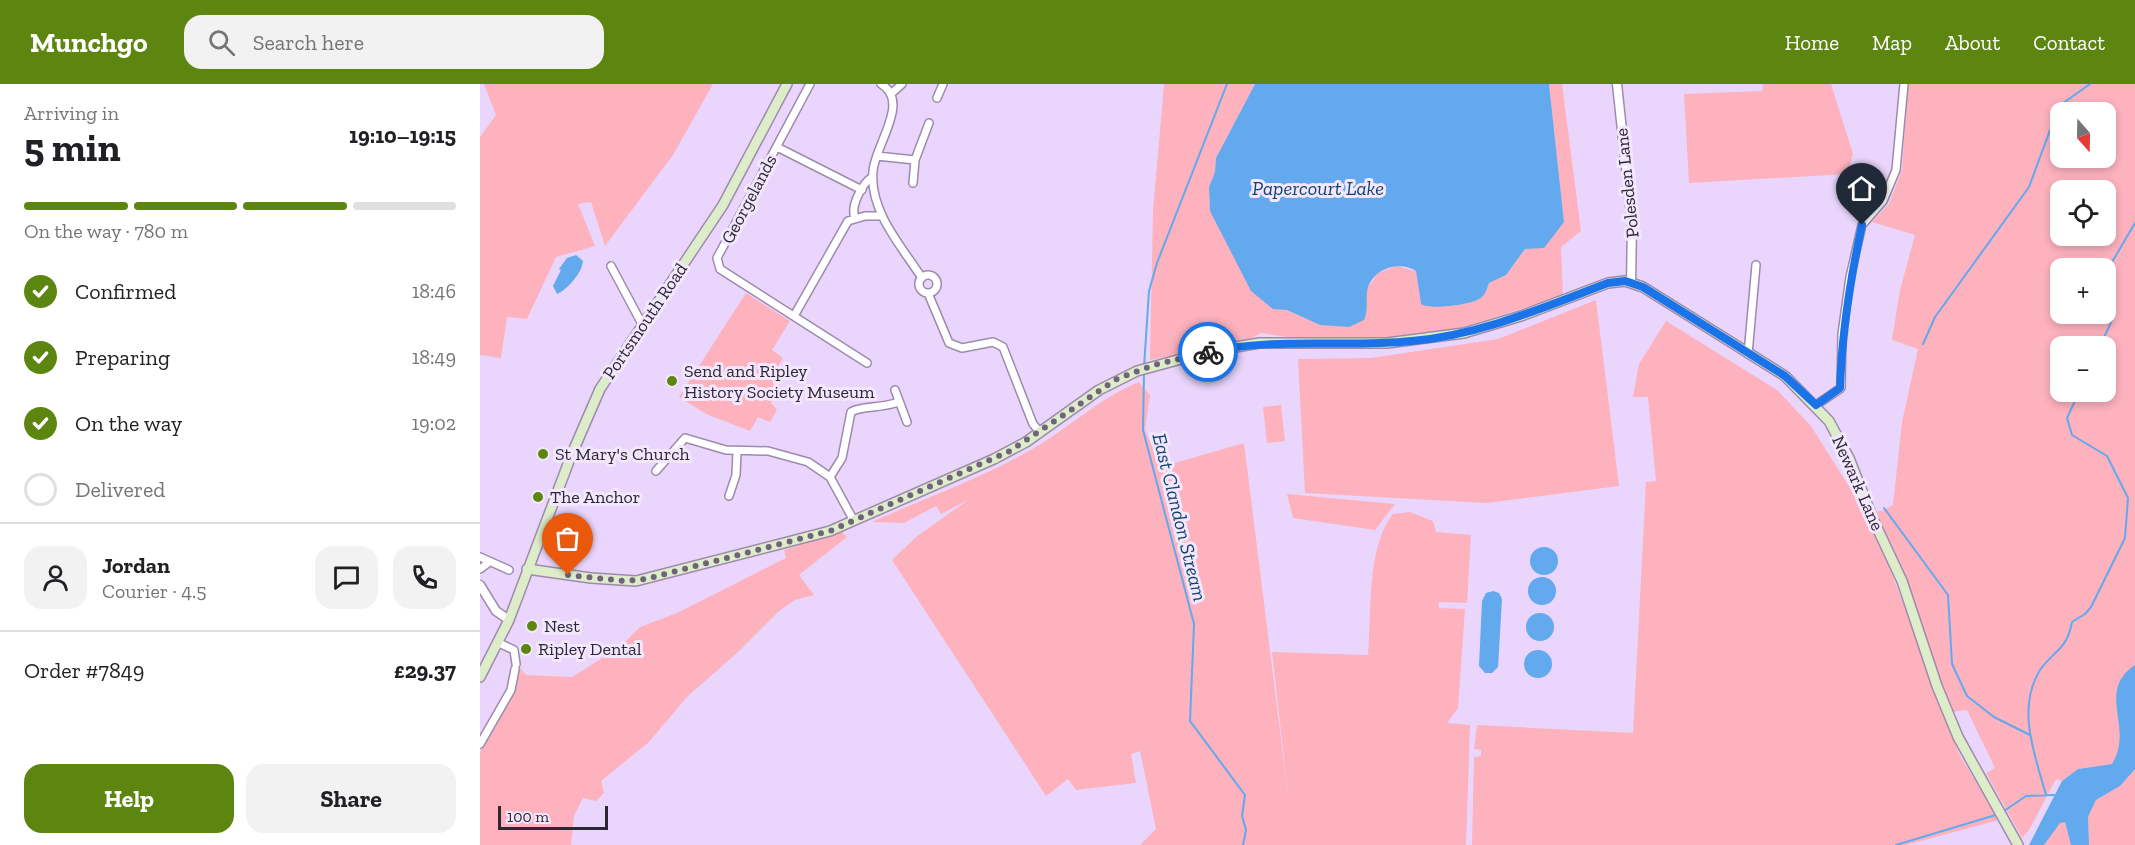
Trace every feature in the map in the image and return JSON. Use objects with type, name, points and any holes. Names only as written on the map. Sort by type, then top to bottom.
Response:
[{"type":"main road","name":"Portsmouth Road","points":[[480,677],[509,620],[590,410],[606,379],[723,205],[787,84]]},
{"type":"main road","points":[[527,569],[591,578],[639,580],[830,531],[994,459],[1040,432],[1099,390],[1154,365],[1259,343],[1387,343],[1438,338],[1489,327],[1608,283],[1631,283]]},
{"type":"main road","name":"Newark Lane","points":[[1631,283],[1643,287],[1788,378],[1816,405],[1840,439],[1909,598],[1948,714],[2018,845]]},
{"type":"street","name":"Georgelands","points":[[810,84],[717,258],[720,268],[867,363]]},
{"type":"street","points":[[855,218],[853,210],[862,190],[872,177],[894,105],[892,93],[881,84]]},
{"type":"street","points":[[892,93],[902,84]]},
{"type":"street","points":[[937,99],[943,84]]},
{"type":"street","name":"Polesden Lane","points":[[1617,84],[1632,223],[1631,283]]},
{"type":"street","points":[[1816,405],[1840,388],[1842,334],[1850,277],[1862,225],[1883,201],[1896,170],[1904,84]]},
{"type":"street","points":[[913,183],[915,160],[929,123]]},
{"type":"street","name":"Georgelands","points":[[777,147],[862,190]]},
{"type":"street","points":[[877,156],[915,160]]},
{"type":"street","points":[[872,177],[882,216],[922,278],[920,289],[928,293],[949,344],[962,348],[993,342],[1003,347],[1033,424],[1040,432]]},
{"type":"street","points":[[795,316],[843,228],[855,218],[882,216]]},
{"type":"street","points":[[1748,354],[1756,265]]},
{"type":"street","points":[[611,266],[642,324]]},
{"type":"street","points":[[922,278],[929,275],[937,281],[935,290],[928,293]]},
{"type":"street","points":[[895,390],[907,422]]},
{"type":"street","points":[[873,400],[876,408]]},
{"type":"street","points":[[830,477],[842,458],[848,416],[859,408],[876,408],[898,402]]},
{"type":"street","points":[[656,471],[685,438],[737,452],[768,451],[808,462],[830,477],[854,520]]},
{"type":"street","points":[[729,496],[736,475],[737,452]]},
{"type":"street","points":[[480,557],[488,563],[509,570]]},
{"type":"street","points":[[480,569],[488,563]]},
{"type":"street","points":[[480,585],[496,611],[509,620]]},
{"type":"street","points":[[480,744],[511,690],[515,667],[514,650],[499,643]]},
{"type":"shaded area","points":[[484,84],[713,84],[673,155],[605,246],[591,202],[578,204],[595,246],[556,257],[527,319],[507,317],[501,358],[480,355],[480,137],[496,115]]},
{"type":"shaded area","points":[[1164,84],[1255,84],[1216,158],[1215,172],[1209,187],[1210,211],[1287,310],[1320,325],[1368,287],[1378,273],[1396,266],[1416,271],[1421,304],[1485,293],[1489,283],[1506,275],[1525,249],[1564,222],[1549,84],[1562,84],[1581,231],[1561,247],[1563,296],[1443,333],[1383,338],[1293,338],[1261,333],[1246,341],[1150,360],[1153,211]]},
{"type":"shaded area","points":[[1763,84],[1831,84],[1853,154],[1847,174],[1689,183],[1684,94],[1762,91]]},
{"type":"shaded area","points":[[1908,84],[2135,84],[2135,665],[2119,684],[2118,704],[2124,729],[2122,751],[2112,764],[2078,769],[2062,781],[2056,779],[2029,830],[2022,838],[1986,773],[1995,768],[1967,710],[1951,712],[1915,607],[1872,512],[1884,510],[1893,505],[1902,422],[1918,349],[1892,340],[1900,290],[1915,235],[1872,222],[1889,204],[1902,170]]},
{"type":"shaded area","points":[[746,293],[790,321],[772,350],[783,358],[772,377],[781,383],[771,403],[777,410],[770,422],[758,417],[750,431],[706,414],[679,397]]},
{"type":"shaded area","points":[[1596,300],[1619,486],[1486,503],[1305,493],[1298,359],[1371,358],[1498,339]]},
{"type":"shaded area","points":[[1666,321],[1777,390],[1811,426],[1850,488],[1883,550],[1959,754],[1999,820],[1906,845],[1472,845],[1474,757],[1481,756],[1481,750],[1474,749],[1477,725],[1633,733],[1646,482],[1656,481],[1648,397],[1633,397],[1639,364]]},
{"type":"shaded area","points":[[1139,382],[1150,395],[1145,430],[1161,467],[1244,443],[1289,803],[1272,652],[1368,655],[1374,562],[1384,528],[1393,514],[1410,512],[1433,521],[1436,532],[1471,535],[1467,603],[1439,602],[1439,608],[1465,609],[1458,708],[1447,723],[1470,725],[1466,845],[1140,845],[1156,829],[1140,751],[1131,754],[1136,783],[1076,790],[1068,779],[1046,796],[892,560],[916,537],[968,500],[941,514],[936,506],[904,523],[872,522],[1007,463],[1050,438],[1104,401]]},
{"type":"shaded area","points":[[1281,405],[1285,441],[1267,443],[1263,407]]},
{"type":"shaded area","points":[[1287,494],[1395,504],[1375,530],[1293,518]]},
{"type":"shaded area","points":[[842,532],[847,537],[799,575],[814,595],[795,600],[779,611],[737,653],[688,696],[648,743],[601,781],[604,793],[596,801],[583,798],[574,816],[571,845],[480,845],[480,752],[514,683],[517,669],[520,668],[526,675],[572,677],[621,646],[640,627],[677,613],[786,558],[784,550]]},
{"type":"shaded area","points":[[2135,769],[2135,845],[2089,845],[2088,817],[2096,800],[2120,786]]},
{"type":"shaded area","points":[[2060,822],[2065,822],[2071,845],[2044,845]]},
{"type":"water","name":"Papercourt Lake","points":[[1255,84],[1549,84],[1564,222],[1544,248],[1525,249],[1506,275],[1489,283],[1483,296],[1474,301],[1441,307],[1421,304],[1416,271],[1396,266],[1382,271],[1371,280],[1367,291],[1364,320],[1349,327],[1320,325],[1287,310],[1273,309],[1251,291],[1210,211],[1209,187],[1215,172],[1216,158]]},
{"type":"water","points":[[576,255],[583,261],[580,271],[569,285],[557,294],[553,286],[561,270],[559,269],[567,258]]},
{"type":"water","points":[[1544,547],[1554,551],[1558,561],[1554,571],[1544,575],[1534,571],[1530,561],[1534,551]]},
{"type":"water","points":[[1542,577],[1552,581],[1556,591],[1552,601],[1542,605],[1532,601],[1528,591],[1532,581]]},
{"type":"water","points":[[1493,591],[1499,593],[1502,599],[1498,667],[1492,673],[1485,673],[1479,666],[1482,601],[1486,593]]},
{"type":"water","points":[[1540,613],[1550,617],[1554,627],[1550,637],[1540,641],[1530,637],[1526,627],[1530,617]]},
{"type":"water","points":[[1538,650],[1548,654],[1552,664],[1548,674],[1538,678],[1528,674],[1524,664],[1528,654]]},
{"type":"water","points":[[2135,665],[2135,769],[2120,786],[2096,800],[2088,817],[2089,845],[2071,845],[2065,822],[2060,823],[2044,845],[2029,845],[2062,781],[2078,769],[2112,764],[2120,737],[2116,698],[2118,687],[2123,675]]},
{"type":"waterway","name":"East Clandon Stream","points":[[1144,367],[1149,291],[1157,263],[1227,84]]},
{"type":"waterway","points":[[1923,344],[1935,317],[2029,187],[2059,106],[2090,84]]},
{"type":"waterway","points":[[2105,336],[2114,316],[2112,262],[2135,223]]},
{"type":"waterway","name":"East Clandon Stream","points":[[1144,372],[1143,430],[1194,624],[1190,721],[1245,795],[1242,816],[1246,830],[1243,845]]},
{"type":"waterway","points":[[2046,795],[2033,748],[2028,716],[2033,685],[2045,663],[2067,638],[2072,622],[2091,607],[2125,538],[2128,498],[2107,456],[2072,435],[2067,418],[2074,402]]},
{"type":"waterway","points":[[1884,508],[1948,595],[1952,664],[1967,696],[1994,717],[2030,735]]},
{"type":"waterway","points":[[2004,811],[2026,796],[2054,795]]},
{"type":"waterway","points":[[1896,845],[1999,814]]},
{"type":"way so far","points":[[568,575],[636,581],[830,531],[1010,451],[1099,390],[1127,374],[1208,352]]},
{"type":"place","name":"Send and Ripley History Society Museum","points":[[672,381]]},
{"type":"place","name":"St Mary's Church","points":[[543,454]]},
{"type":"place","name":"The Anchor","points":[[538,497]]},
{"type":"place","name":"Nest","points":[[532,626]]},
{"type":"place","name":"Ripley Dental","points":[[526,649]]},
{"type":"route","points":[[1208,352],[1259,343],[1355,344],[1438,338],[1489,327],[1608,283],[1625,281],[1643,287],[1785,376],[1816,405],[1840,388],[1842,334],[1850,277],[1862,225]]}]
